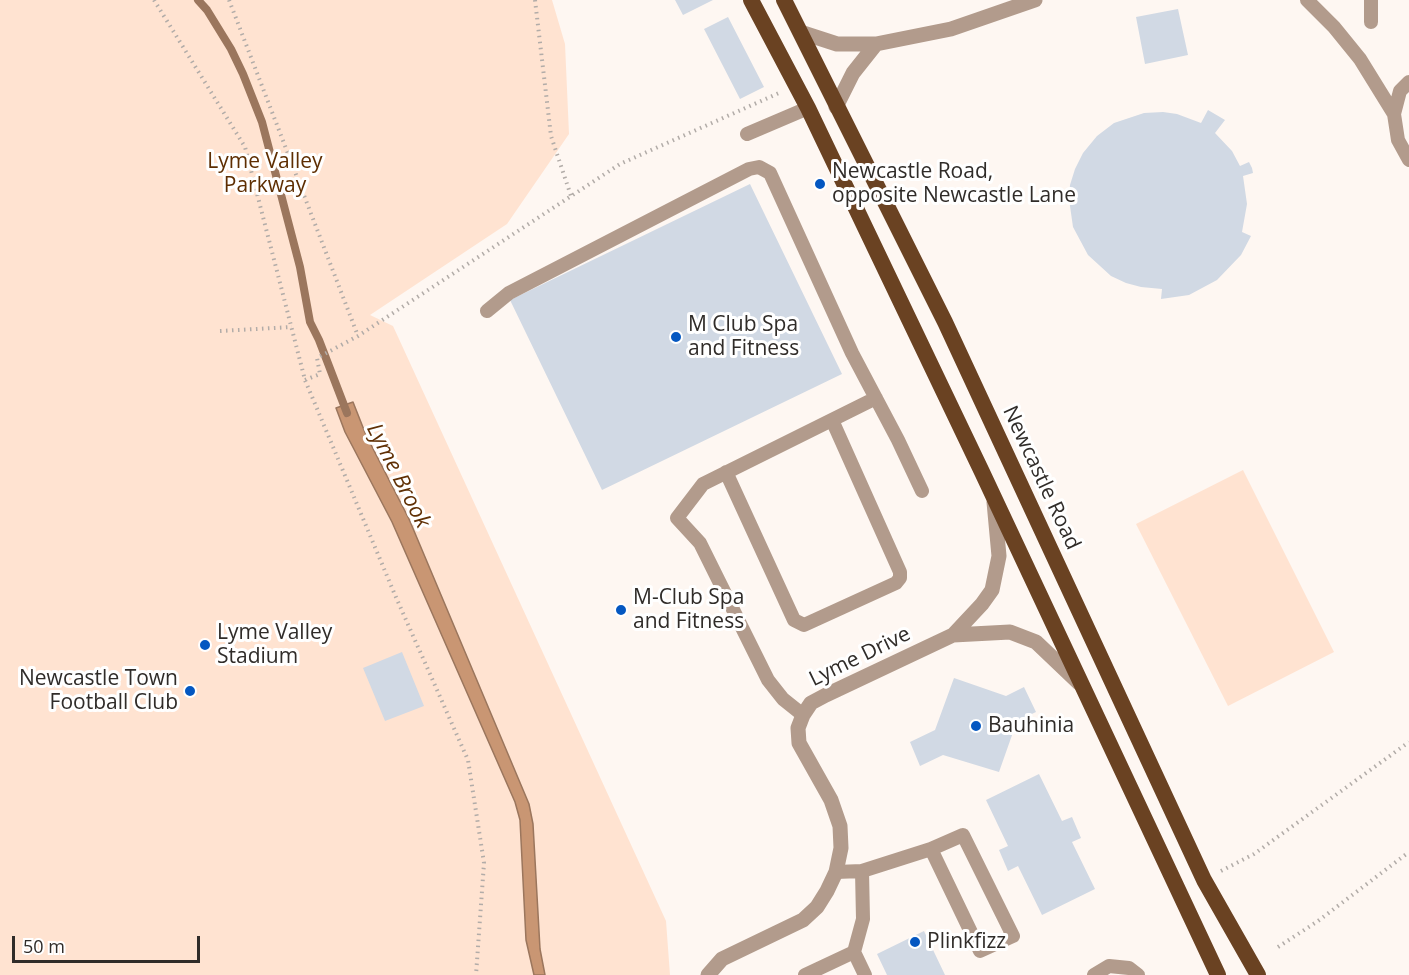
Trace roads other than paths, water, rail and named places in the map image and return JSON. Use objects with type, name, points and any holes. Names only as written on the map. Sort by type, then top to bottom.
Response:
[{"type":"highway","points":[[751,0],[808,108],[1084,687],[1218,975]]},
{"type":"highway","name":"Newcastle Road","points":[[783,0],[945,322],[1204,880],[1258,975]]},
{"type":"street","points":[[800,32],[837,44],[876,44],[951,29],[1035,0]]},
{"type":"street","points":[[836,107],[853,73],[876,44]]},
{"type":"street","name":"Lyme Drive","points":[[708,975],[722,958],[803,920],[817,907],[836,872],[841,849],[840,826],[831,800],[799,743],[798,728],[803,715],[811,703],[826,695],[953,635],[982,604],[992,590],[999,556],[994,500]]},
{"type":"street","name":"Lyme Drive","points":[[953,635],[1010,632],[1036,642],[1084,687]]},
{"type":"lane","points":[[1307,0],[1360,58],[1394,114],[1398,140],[1409,160]]},
{"type":"lane","points":[[1371,0],[1371,22]]},
{"type":"lane","points":[[1394,114],[1400,91],[1409,82]]},
{"type":"lane","points":[[747,134],[808,108]]},
{"type":"lane","points":[[487,311],[509,293],[749,169],[759,167],[770,173],[852,353],[922,491]]},
{"type":"lane","points":[[803,715],[783,699],[768,680],[700,543],[677,518],[703,484],[876,398]]},
{"type":"lane","points":[[726,472],[794,620],[804,626],[896,583],[900,578],[900,572],[832,420]]},
{"type":"lane","points":[[836,872],[862,872],[931,849],[963,835],[1012,936],[980,951],[931,849]]},
{"type":"lane","points":[[862,872],[863,919],[854,952],[865,975]]},
{"type":"lane","points":[[805,975],[854,952]]},
{"type":"lane","points":[[1094,975],[1109,966],[1130,968],[1138,975]]},
{"type":"waterway","name":"Lyme Brook","points":[[198,0],[207,10],[231,49],[262,122],[300,267],[310,322],[347,413]]},
{"type":"place","name":"Newcastle Road, opposite Newcastle Lane","points":[[820,184]]},
{"type":"place","name":"M Club Spa and Fitness","points":[[676,337]]},
{"type":"place","name":"M-Club Spa and Fitness","points":[[621,610]]},
{"type":"place","name":"Lyme Valley Stadium","points":[[205,645]]},
{"type":"place","name":"Newcastle Town Football Club","points":[[190,691]]},
{"type":"place","name":"Bauhinia","points":[[976,726]]},
{"type":"place","name":"Plinkfizz","points":[[915,942]]},
{"type":"park label","name":"Lyme Valley Parkway","points":[[265,174]]}]
